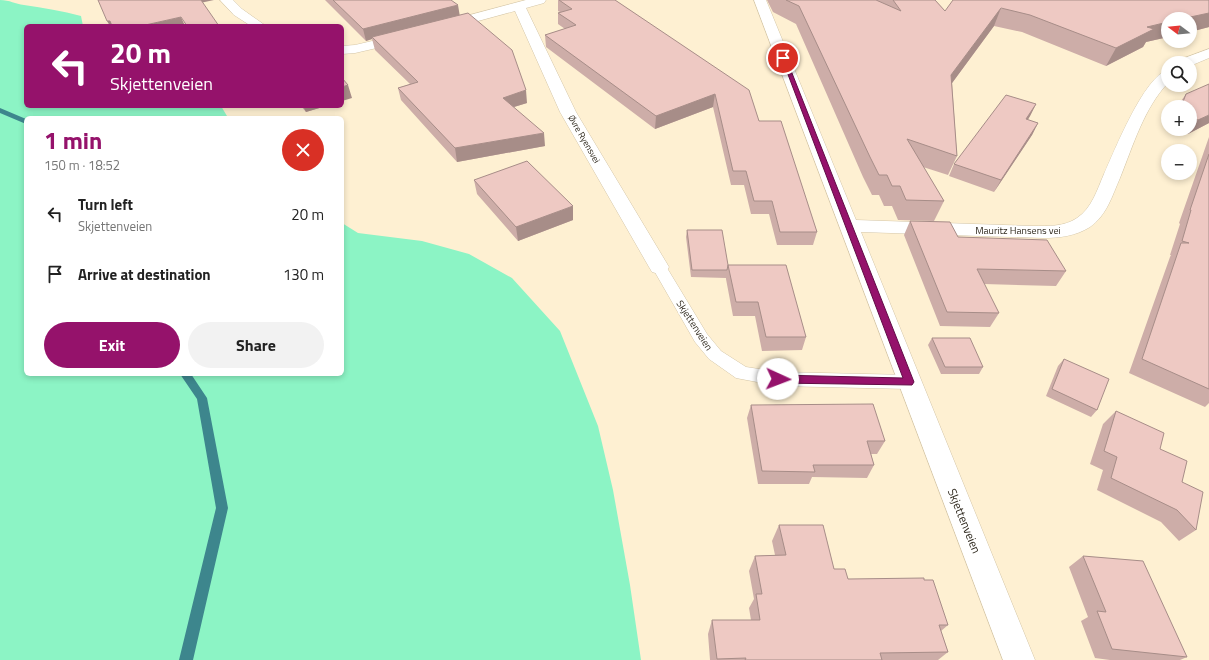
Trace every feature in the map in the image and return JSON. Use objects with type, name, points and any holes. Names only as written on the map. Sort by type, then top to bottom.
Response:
[{"type":"street","points":[[226,0],[238,12],[257,24]]},
{"type":"street","points":[[435,29],[540,0]]},
{"type":"street","name":"Skjettenveien","points":[[760,0],[1019,660]]},
{"type":"street","name":"Øvre Ryensvei","points":[[519,6],[568,112],[659,267]]},
{"type":"street","points":[[344,50],[355,49],[413,35]]},
{"type":"street","points":[[1197,58],[1209,53]]},
{"type":"street","name":"Mauritz Hansens vei","points":[[849,226],[1033,232],[1057,232],[1071,229],[1088,221],[1096,210],[1120,160],[1132,129],[1153,90],[1161,81]]},
{"type":"lane","name":"Skjettenveien","points":[[659,267],[701,338],[715,355],[742,373],[778,379],[909,382]]},
{"type":"green space","points":[[0,0],[81,16],[83,24],[24,24],[24,108],[222,108],[227,116],[24,116],[24,376],[344,376],[344,224],[358,233],[422,241],[469,254],[512,278],[560,331],[598,426],[613,490],[630,585],[641,660],[0,660]]},
{"type":"building","points":[[98,0],[201,0],[218,24],[186,24],[181,17],[150,24],[111,24],[110,21],[107,21]]},
{"type":"building","points":[[333,0],[451,0],[458,5],[363,29]]},
{"type":"building","points":[[559,0],[615,0],[749,90],[759,121],[781,121],[817,232],[780,232],[772,201],[754,201],[746,171],[733,171],[715,94],[656,116],[545,35],[576,25],[558,13],[572,9]]},
{"type":"building","points":[[786,0],[876,0],[901,11],[893,0],[935,0],[945,11],[953,0],[1209,0],[1209,13],[1197,16],[1197,12],[1161,12],[1161,24],[1147,27],[1154,29],[1116,48],[1030,15],[1001,8],[951,75],[957,156],[907,139],[944,201],[906,200],[900,186],[892,186],[887,175],[879,175],[799,6]]},
{"type":"building","points":[[468,13],[512,50],[526,90],[503,98],[544,133],[455,148],[398,88],[418,82],[372,37]]},
{"type":"building","points":[[344,80],[348,85],[344,86]]},
{"type":"building","points":[[1209,84],[1209,115],[1198,120],[1197,100],[1184,100],[1186,94],[1197,92],[1197,89]]},
{"type":"building","points":[[1006,95],[1036,104],[1026,119],[1038,123],[1001,180],[954,164]]},
{"type":"building","points":[[1209,154],[1209,389],[1142,359],[1181,243],[1189,243],[1182,241],[1190,210]]},
{"type":"building","points":[[527,161],[573,206],[516,227],[474,180]]},
{"type":"building","points":[[910,221],[950,222],[958,237],[1047,240],[1066,271],[977,269],[999,313],[947,312]]},
{"type":"building","points":[[687,230],[722,230],[728,265],[727,270],[692,270]]},
{"type":"building","points":[[728,265],[786,265],[806,337],[766,337],[758,302],[736,302]]},
{"type":"building","points":[[932,338],[970,338],[983,367],[945,367]]},
{"type":"building","points":[[1064,359],[1109,379],[1097,410],[1052,389]]},
{"type":"building","points":[[873,404],[885,441],[867,441],[874,465],[813,465],[815,472],[762,471],[751,405]]},
{"type":"building","points":[[1116,411],[1164,433],[1160,449],[1187,461],[1182,482],[1203,492],[1196,530],[1177,510],[1111,478],[1117,457],[1104,451]]},
{"type":"building","points":[[779,525],[823,525],[834,569],[845,569],[848,579],[924,578],[924,580],[933,580],[948,625],[939,625],[948,652],[880,653],[882,660],[717,659],[712,620],[760,620],[756,594],[762,594],[755,556],[786,555]]},
{"type":"building","points":[[1083,556],[1143,561],[1187,657],[1112,649],[1097,611],[1106,612]]},
{"type":"waterway","points":[[0,110],[24,121]]},
{"type":"waterway","points":[[186,376],[202,398],[222,508],[186,660]]},
{"type":"route","points":[[778,379],[909,382],[783,58]]}]
